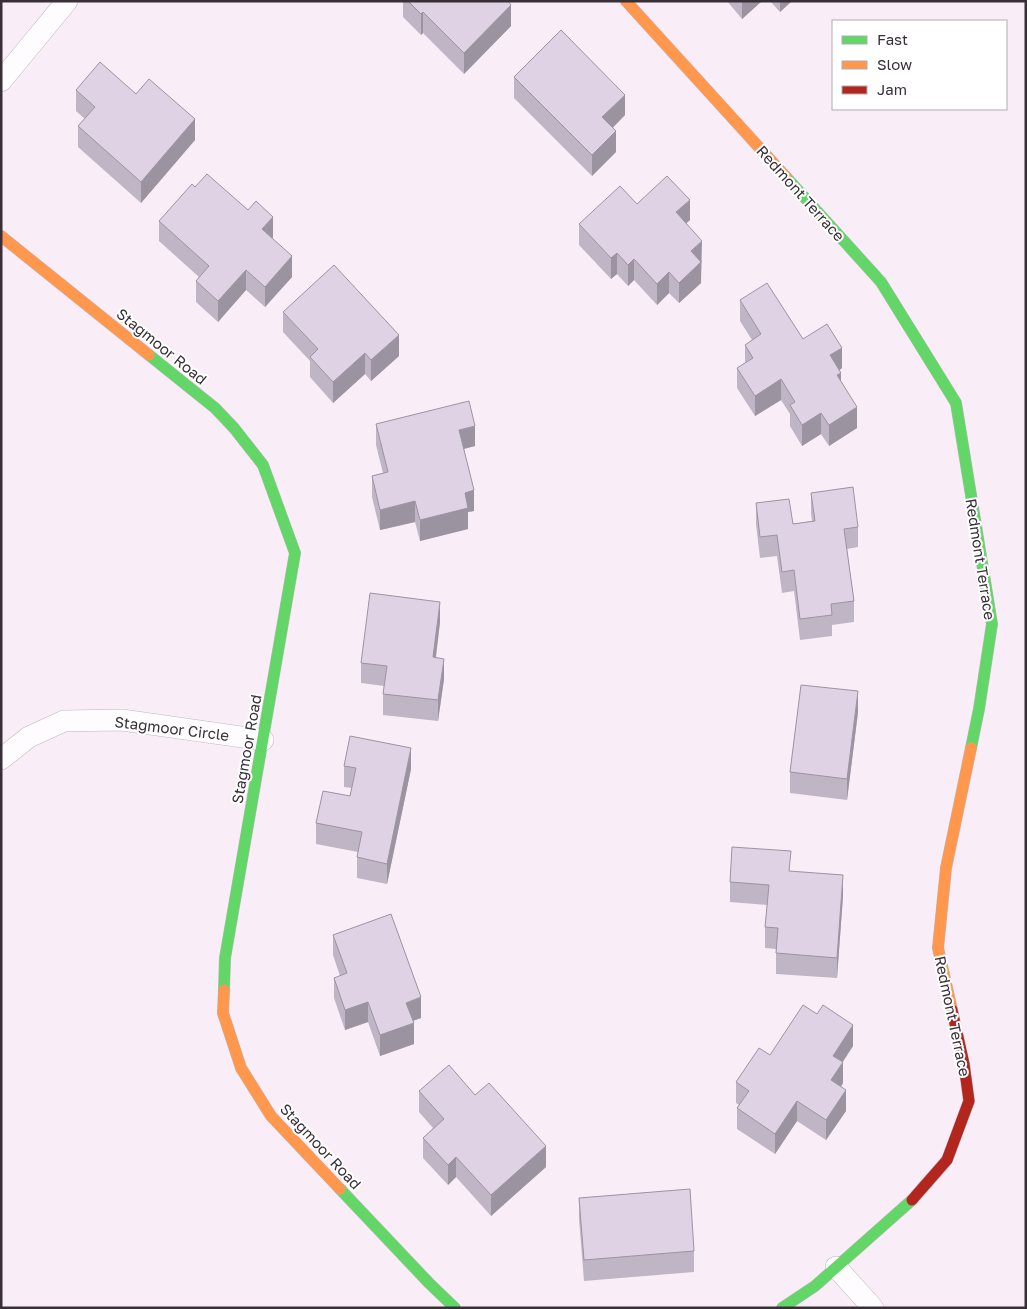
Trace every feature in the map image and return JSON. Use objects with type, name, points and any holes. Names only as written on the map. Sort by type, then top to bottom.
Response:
[{"type":"street","points":[[1,81],[67,1]]},
{"type":"street","name":"Redmont Terrace","points":[[626,1],[881,282],[956,403],[992,624],[979,709],[946,868],[938,948],[964,1064],[969,1101],[947,1160],[917,1195],[836,1267]]},
{"type":"street","name":"Stagmoor Road","points":[[1,236],[215,408],[234,428],[263,465],[295,553],[225,958],[223,1013],[241,1068],[271,1116],[455,1308]]},
{"type":"street","name":"Stagmoor Circle","points":[[1,759],[29,737],[64,721],[122,720],[263,740]]},
{"type":"street","points":[[782,1308],[815,1286],[836,1267],[873,1308]]},
{"type":"building","points":[[408,1],[508,1],[511,5],[464,53],[423,12],[421,14]]},
{"type":"building","points":[[561,30],[625,95],[602,117],[616,131],[592,155],[514,77]]},
{"type":"building","points":[[100,62],[136,94],[149,79],[195,119],[141,182],[78,126],[95,107],[76,90]]},
{"type":"building","points":[[207,174],[248,210],[256,201],[273,217],[262,229],[292,256],[265,287],[246,270],[218,301],[196,281],[209,266],[159,221],[192,184],[195,187]]},
{"type":"building","points":[[667,176],[690,200],[676,212],[702,241],[691,251],[701,262],[679,283],[669,272],[657,284],[634,259],[628,265],[617,253],[611,258],[579,224],[620,186],[637,204]]},
{"type":"building","points":[[334,265],[399,335],[371,360],[365,353],[333,382],[310,357],[318,349],[283,312]]},
{"type":"building","points":[[767,283],[803,339],[827,324],[842,348],[830,355],[841,373],[837,375],[857,407],[829,425],[821,413],[802,425],[790,405],[795,402],[781,379],[755,396],[737,368],[753,358],[745,345],[761,334],[740,300]]},
{"type":"building","points":[[469,401],[475,426],[459,430],[474,490],[465,493],[468,508],[420,520],[415,501],[380,510],[372,476],[388,472],[376,424]]},
{"type":"building","points":[[853,487],[858,527],[844,529],[854,601],[831,604],[832,615],[800,619],[794,570],[782,572],[777,535],[760,537],[756,503],[789,499],[793,524],[815,521],[811,493]]},
{"type":"building","points":[[370,593],[440,602],[433,657],[444,659],[438,700],[383,694],[387,666],[361,663]]},
{"type":"building","points":[[801,685],[858,691],[847,779],[790,772]]},
{"type":"building","points":[[350,736],[411,748],[387,864],[357,857],[362,832],[316,823],[323,791],[350,796],[356,768],[344,766]]},
{"type":"building","points":[[732,847],[791,851],[789,871],[843,875],[837,958],[776,953],[778,928],[765,927],[769,885],[730,882]]},
{"type":"building","points":[[391,914],[421,997],[406,1003],[414,1023],[380,1035],[368,1002],[345,1010],[334,978],[347,973],[333,935]]},
{"type":"building","points":[[803,1005],[817,1014],[823,1005],[853,1025],[833,1056],[843,1062],[831,1080],[846,1090],[826,1120],[797,1101],[775,1134],[737,1108],[749,1091],[736,1082],[759,1048],[770,1055]]},
{"type":"building","points":[[449,1065],[475,1095],[489,1083],[546,1146],[491,1195],[456,1157],[448,1165],[423,1138],[444,1119],[419,1091]]},
{"type":"building","points":[[690,1189],[694,1251],[584,1260],[579,1198]]},
{"type":"traffic: fast","points":[[786,177],[881,282],[956,403],[992,624],[971,748]]},
{"type":"traffic: fast","points":[[149,355],[215,408],[234,428],[263,465],[295,553],[225,958],[224,990]]},
{"type":"traffic: fast","points":[[340,1189],[455,1308]]},
{"type":"traffic: fast","points":[[782,1308],[815,1286],[912,1200]]},
{"type":"traffic: slow","points":[[626,1],[786,177]]},
{"type":"traffic: slow","points":[[1,236],[149,355]]},
{"type":"traffic: slow","points":[[952,1010],[938,948],[946,868],[971,748]]},
{"type":"traffic: slow","points":[[224,990],[223,1013],[241,1068],[271,1116],[340,1189]]},
{"type":"traffic: jam","points":[[912,1200],[947,1160],[969,1101],[964,1064],[952,1010]]}]
